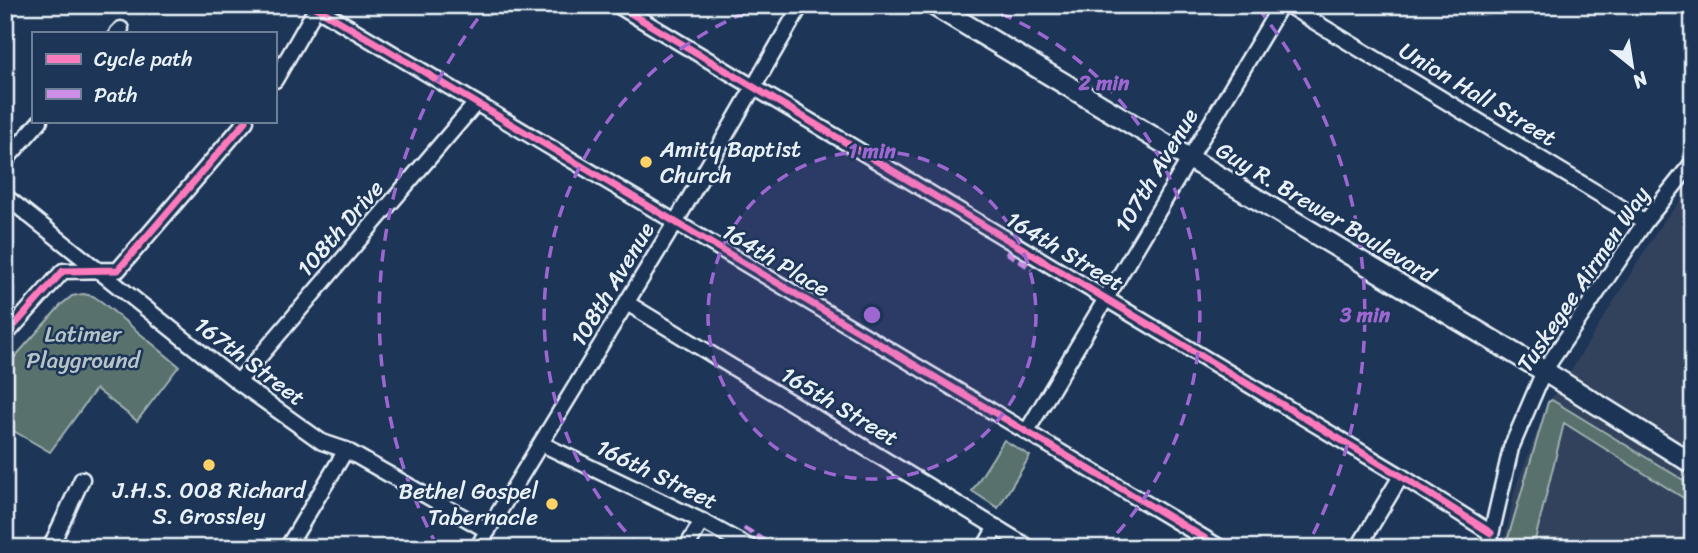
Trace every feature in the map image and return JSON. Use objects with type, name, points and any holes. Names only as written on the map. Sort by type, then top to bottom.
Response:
[{"type":"main road","name":"Guy R. Brewer Boulevard","points":[[933,5],[1544,371],[1693,464]]},
{"type":"street","name":"164th Street","points":[[617,5],[1401,476],[1491,533]]},
{"type":"street","name":"108th Avenue","points":[[477,548],[676,223],[801,5]]},
{"type":"street","name":"107th Avenue","points":[[1027,431],[1281,5]]},
{"type":"street","name":"Union Hall Street","points":[[1287,5],[1645,222]]},
{"type":"street","points":[[276,78],[316,6]]},
{"type":"street","name":"164th Place","points":[[316,6],[1221,548]]},
{"type":"street","name":"108th Drive","points":[[238,382],[477,103]]},
{"type":"street","points":[[5,161],[39,122]]},
{"type":"street","points":[[5,336],[63,271],[118,270],[245,122]]},
{"type":"street","name":"Tuskegee Airmen Way","points":[[1488,548],[1511,448],[1544,371],[1645,222],[1693,162]]},
{"type":"street","name":"167th Street","points":[[5,195],[238,382],[322,442],[346,450],[488,531]]},
{"type":"street","name":"165th Street","points":[[626,303],[1030,548]]},
{"type":"street","name":"166th Street","points":[[542,444],[702,520],[751,548]]},
{"type":"street","points":[[287,548],[346,450]]},
{"type":"street","points":[[1357,548],[1401,476]]},
{"type":"street","points":[[50,548],[82,479]]},
{"type":"street","points":[[686,548],[702,520]]},
{"type":"street","points":[[984,548],[996,527]]},
{"type":"shaded area","points":[[1693,186],[1693,548],[1503,548],[1515,489],[1548,403],[1662,223]]},
{"type":"green space","name":"Latimer Playground","points":[[83,294],[102,302],[179,366],[137,421],[96,389],[50,452],[5,426],[5,368],[62,304],[72,296]]},
{"type":"green space","points":[[1552,400],[1693,486],[1693,504],[1564,423],[1533,548],[1505,548],[1548,402]]},
{"type":"green space","points":[[1004,440],[1030,456],[998,508],[972,491]]},
{"type":"marked path","points":[[1006,252],[1032,269]]},
{"type":"marked path","points":[[744,528],[775,548]]},
{"type":"cycle path","points":[[312,5],[1221,548]]},
{"type":"cycle path","points":[[617,5],[1401,476],[1491,533]]},
{"type":"cycle path","points":[[5,336],[63,271],[118,270],[245,122]]},
{"type":"place","name":"Amity Baptist Church","points":[[646,162]]},
{"type":"place","name":"J.H.S. 008 Richard S. Grossley","points":[[209,465]]},
{"type":"place","name":"Bethel Gospel Tabernacle","points":[[552,504]]}]
